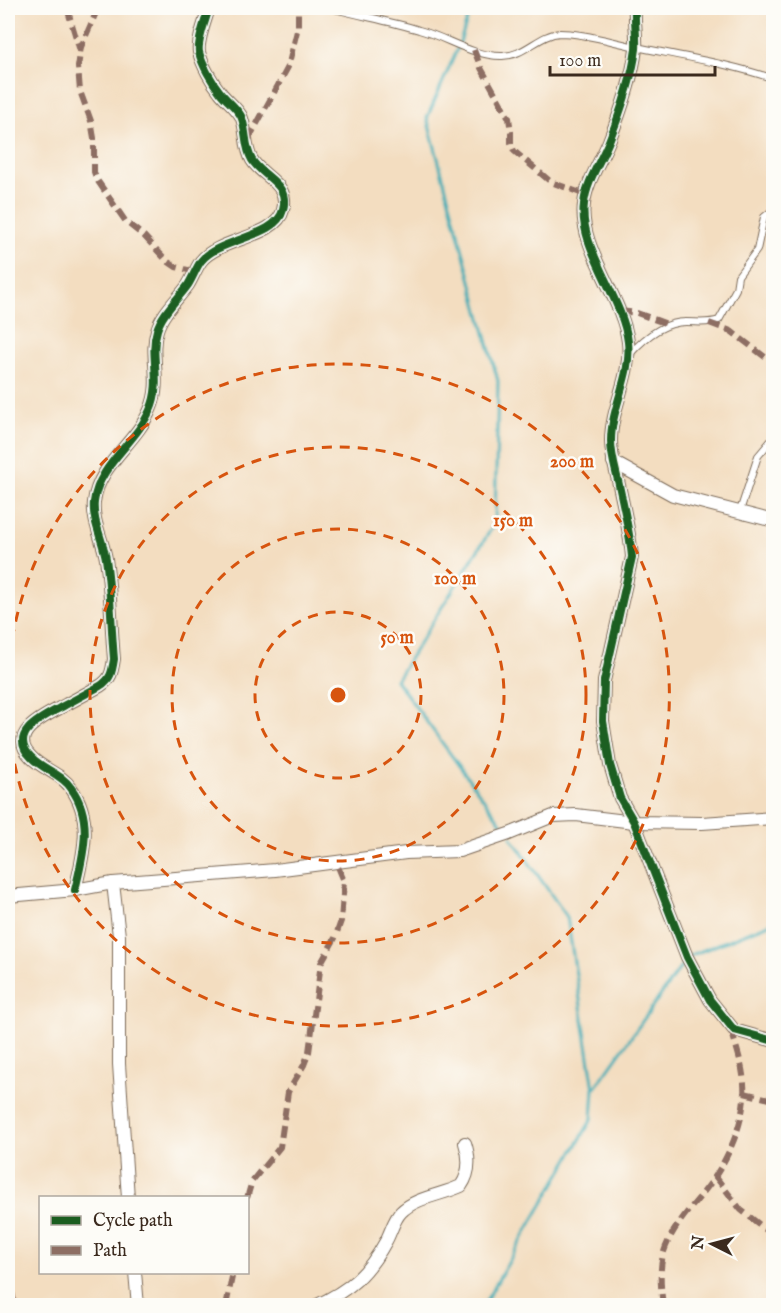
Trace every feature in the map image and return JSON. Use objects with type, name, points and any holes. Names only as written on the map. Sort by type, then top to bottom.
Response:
[{"type":"street","points":[[75,890],[86,845],[86,833],[80,806],[72,788],[31,758],[23,742],[25,733],[36,721],[107,682],[112,673],[114,659],[106,558],[93,503],[97,484],[138,431],[149,412],[155,398],[157,381],[155,341],[157,329],[200,263],[209,252],[259,233],[279,219],[283,212],[283,193],[278,184],[258,169],[250,157],[240,114],[219,92],[206,69],[199,50],[209,8]]},
{"type":"street","points":[[634,8],[636,47],[628,87],[609,141],[587,190],[584,204],[584,219],[589,240],[626,330],[628,356],[612,426],[613,462],[631,540],[632,557],[606,670],[603,721],[610,765],[620,798],[634,822],[687,957],[710,1000],[734,1030],[774,1041]]},
{"type":"street","points":[[613,462],[673,495],[774,521]]},
{"type":"street","points":[[8,896],[75,890],[112,883],[275,870],[406,853],[459,851],[510,834],[553,816],[576,815],[634,822],[702,823],[774,818]]},
{"type":"street","points":[[112,883],[119,936],[119,1064],[128,1196]]},
{"type":"street","points":[[315,1305],[334,1297],[357,1281],[383,1246],[399,1214],[409,1205],[461,1186],[465,1181],[469,1164],[465,1143]]},
{"type":"street","points":[[135,1274],[138,1305]]},
{"type":"lane","points":[[331,8],[421,30],[490,55],[504,57],[528,49],[539,40],[559,33],[722,65],[774,79]]},
{"type":"lane","points":[[628,356],[638,345],[667,324],[675,322],[709,323],[719,320],[736,290],[738,276],[757,250],[764,217],[774,209]]},
{"type":"lane","points":[[740,511],[758,456],[774,437]]},
{"type":"waterway","points":[[471,8],[459,45],[427,118],[498,381],[495,523],[396,680],[507,831]]},
{"type":"waterway","points":[[483,1306],[592,1119],[594,1089],[567,917],[511,837]]},
{"type":"waterway","points":[[689,956],[774,922]]},
{"type":"waterway","points":[[595,1088],[685,961]]},
{"type":"marked path","points":[[67,8],[80,51]]},
{"type":"marked path","points":[[98,8],[81,47],[78,67],[80,91],[91,121],[94,138],[94,172],[126,222],[144,236],[167,261],[176,267],[196,272]]},
{"type":"marked path","points":[[248,140],[288,67],[298,27],[298,8]]},
{"type":"marked path","points":[[474,50],[481,68],[509,118],[514,151],[551,182],[586,195]]},
{"type":"marked path","points":[[619,311],[637,313],[667,324]]},
{"type":"marked path","points":[[709,323],[731,331],[774,364]]},
{"type":"marked path","points":[[248,1196],[252,1181],[280,1147],[288,1092],[309,1052],[321,963],[335,938],[341,921],[344,881],[336,862]]},
{"type":"marked path","points":[[663,1306],[661,1268],[667,1243],[721,1166],[741,1118],[744,1080],[730,1026]]},
{"type":"marked path","points":[[744,1093],[774,1100]]},
{"type":"marked path","points":[[715,1176],[741,1210],[774,1236]]},
{"type":"marked path","points":[[8,1274],[15,1306]]},
{"type":"marked path","points":[[226,1306],[233,1274]]},
{"type":"cycle path","points":[[75,890],[85,838],[78,800],[67,783],[31,757],[24,748],[23,739],[26,731],[41,718],[100,686],[107,681],[112,671],[114,659],[108,571],[94,509],[97,489],[110,465],[136,433],[150,410],[154,399],[156,379],[155,340],[159,324],[166,312],[188,285],[201,261],[209,253],[270,227],[283,210],[283,193],[252,160],[241,116],[222,95],[200,57],[199,42],[209,8]]},
{"type":"cycle path","points":[[635,8],[636,49],[629,84],[609,141],[594,172],[584,204],[584,220],[588,238],[618,308],[628,342],[627,367],[614,416],[611,441],[632,557],[604,681],[603,721],[610,765],[620,798],[634,822],[687,957],[710,1000],[734,1030],[774,1041]]}]
